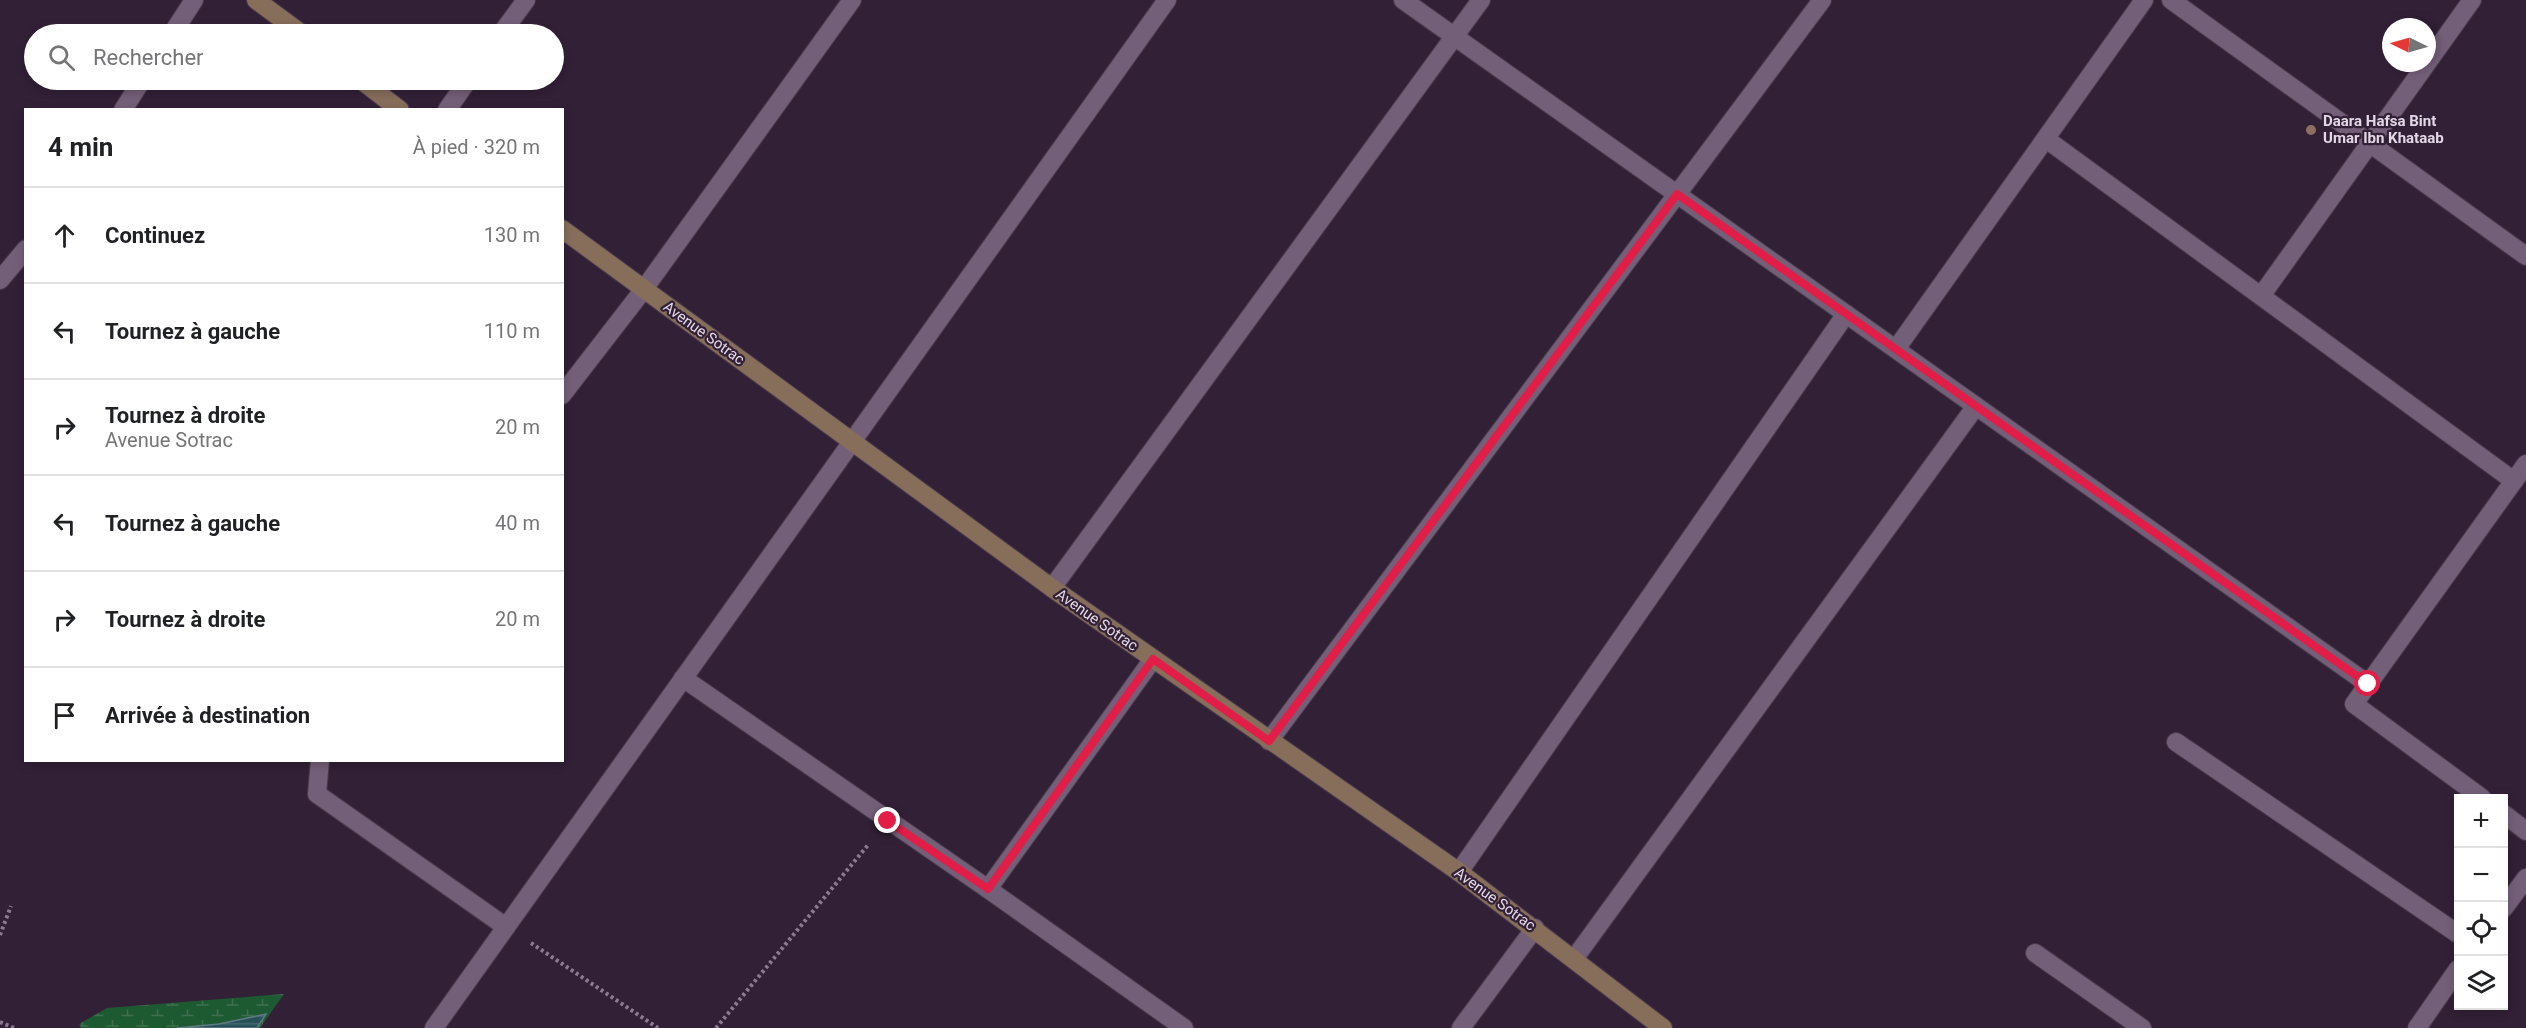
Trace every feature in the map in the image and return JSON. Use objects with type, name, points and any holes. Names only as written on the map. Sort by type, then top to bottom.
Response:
[{"type":"street","points":[[178,24],[194,0]]},
{"type":"street","points":[[256,0],[288,24]]},
{"type":"street","points":[[508,24],[526,0]]},
{"type":"street","points":[[564,392],[644,290],[852,0]]},
{"type":"street","points":[[434,1028],[1167,0]]},
{"type":"street","points":[[1403,0],[2368,684]]},
{"type":"street","points":[[1052,588],[1481,0]]},
{"type":"street","points":[[1269,741],[1822,0]]},
{"type":"street","points":[[1896,349],[2144,0]]},
{"type":"street","points":[[2171,0],[2526,256]]},
{"type":"street","points":[[2261,296],[2472,0]]},
{"type":"street","points":[[124,108],[136,90]]},
{"type":"street","points":[[374,90],[397,108]]},
{"type":"street","points":[[448,108],[461,90]]},
{"type":"street","points":[[2046,139],[2514,481]]},
{"type":"street","name":"Avenue Sotrac","points":[[564,231],[1052,588],[1459,872],[1663,1028]]},
{"type":"street","points":[[0,280],[24,251]]},
{"type":"street","points":[[1459,872],[1846,314]]},
{"type":"street","points":[[1574,959],[1976,406]]},
{"type":"street","points":[[2477,794],[2354,704],[2526,464]]},
{"type":"street","points":[[988,889],[1153,659]]},
{"type":"street","points":[[683,678],[988,889],[1172,1025]]},
{"type":"street","points":[[2176,742],[2454,931]]},
{"type":"street","points":[[320,762],[317,794],[506,927]]},
{"type":"street","points":[[2508,817],[2526,831]]},
{"type":"street","points":[[2508,903],[2526,878]]},
{"type":"street","points":[[1461,1028],[1534,928]]},
{"type":"street","points":[[2035,953],[2142,1028]]},
{"type":"street","points":[[2417,1028],[2454,975]]},
{"type":"path","points":[[716,1028],[888,821]]},
{"type":"path","points":[[0,935],[11,906]]},
{"type":"path","points":[[506,927],[658,1028]]},
{"type":"path","points":[[0,1022],[14,1028]]},
{"type":"green space","points":[[284,994],[260,1028],[81,1028],[79,1024],[107,1008]]},
{"type":"shaded area","points":[[266,1014],[257,1028],[177,1028],[219,1024]]},
{"type":"place","name":"Daara Hafsa Bint Umar Ibn Khataab","points":[[2311,130]]},
{"type":"route","points":[[888,821],[988,889],[1153,659],[1269,741],[1677,194],[2368,684]]}]
